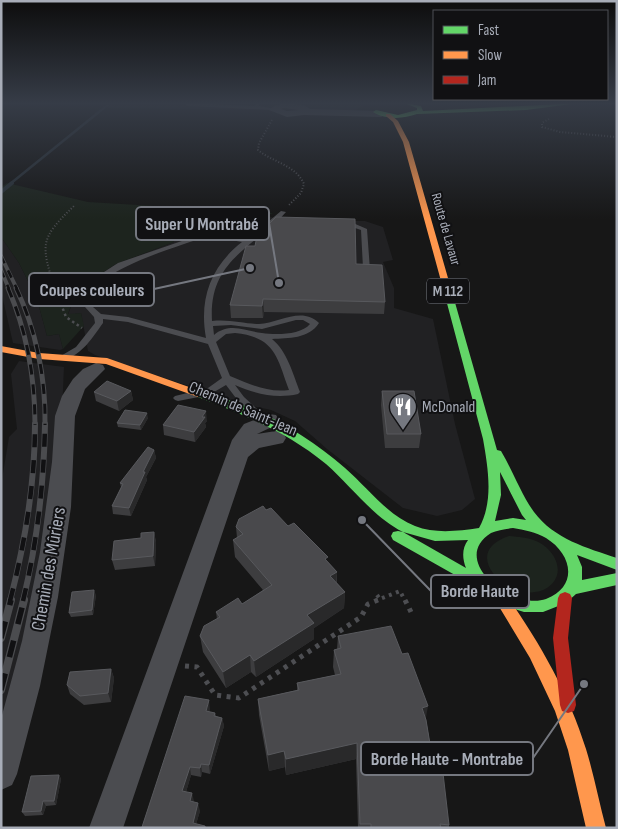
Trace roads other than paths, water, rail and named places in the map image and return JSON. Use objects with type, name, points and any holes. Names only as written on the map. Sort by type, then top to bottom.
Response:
[{"type":"main road","name":"Route de Lavaur","points":[[406,142],[489,440],[495,474],[495,497],[493,515],[483,530]]},
{"type":"main road","name":"Chemin de Saint-Jean","points":[[1,349],[86,361],[107,361],[198,394],[269,433],[330,473],[378,522],[404,540],[478,582]]},
{"type":"main road","name":"Chemin de Saint-Jean","points":[[46,356],[86,361],[202,408]]},
{"type":"main road","name":"Chemin de Saint-Jean","points":[[269,433],[296,436],[330,460],[392,519],[408,529],[430,535],[457,536],[483,530]]},
{"type":"main road","name":"Route de Lavaur","points":[[489,440],[529,515],[542,530]]},
{"type":"main road","points":[[564,545],[576,567],[577,578],[574,588],[565,598],[555,604],[543,607],[516,605],[493,595],[478,582],[472,573],[468,555],[470,546],[483,530],[499,524],[513,523],[542,530],[564,545],[617,564]]},
{"type":"main road","points":[[574,588],[617,579]]},
{"type":"main road","points":[[565,598],[560,617],[560,626],[561,654],[568,701],[568,726]]},
{"type":"main road","points":[[502,600],[515,616],[533,650],[568,726],[596,828]]},
{"type":"street","name":"Chemin des Mûriers","points":[[1,774],[31,666],[54,552],[62,490],[65,416],[68,404],[75,390],[91,372],[86,361]]},
{"type":"street","points":[[106,828],[238,454],[253,442],[269,433]]},
{"type":"lane","points":[[269,433],[241,401],[219,365],[210,342],[207,324],[214,283],[223,266],[248,241],[271,224],[283,212]]},
{"type":"lane","points":[[86,361],[99,323],[98,316],[89,307],[91,290],[107,274],[120,266],[207,234],[242,226],[280,224]]},
{"type":"lane","points":[[335,225],[353,225],[364,228],[367,268]]},
{"type":"lane","points":[[207,234],[248,241]]},
{"type":"lane","points":[[98,316],[128,320],[210,342]]},
{"type":"lane","points":[[207,324],[233,323],[261,326],[303,318],[315,323],[311,330],[286,336],[258,336]]},
{"type":"lane","points":[[210,342],[223,332],[234,330],[248,331],[274,345],[295,392],[276,395],[264,394],[227,378]]},
{"type":"lane","points":[[178,398],[214,390],[225,382],[227,378]]},
{"type":"waterway","points":[[10,184],[62,142]]},
{"type":"waterway","points":[[1,192],[12,183]]},
{"type":"railway","points":[[1,256],[17,289]]},
{"type":"railway","points":[[1,270],[9,289]]},
{"type":"railway","points":[[8,288],[15,305],[29,355],[35,407],[35,446],[31,491],[20,557],[10,601]]},
{"type":"railway","points":[[16,288],[29,320],[42,372],[45,424]]},
{"type":"railway","points":[[23,601],[39,513],[45,424]]},
{"type":"railway","points":[[1,638],[11,600]]},
{"type":"railway","points":[[1,690],[24,600]]},
{"type":"place","name":"Coupes couleurs","points":[[250,268]]},
{"type":"place","name":"Super U Montrabé","points":[[279,283]]},
{"type":"place","name":"McDonald","points":[[403,431]]},
{"type":"place","name":"Borde Haute","points":[[362,520]]},
{"type":"place","name":"Borde Haute - Montrabe","points":[[584,684]]}]
